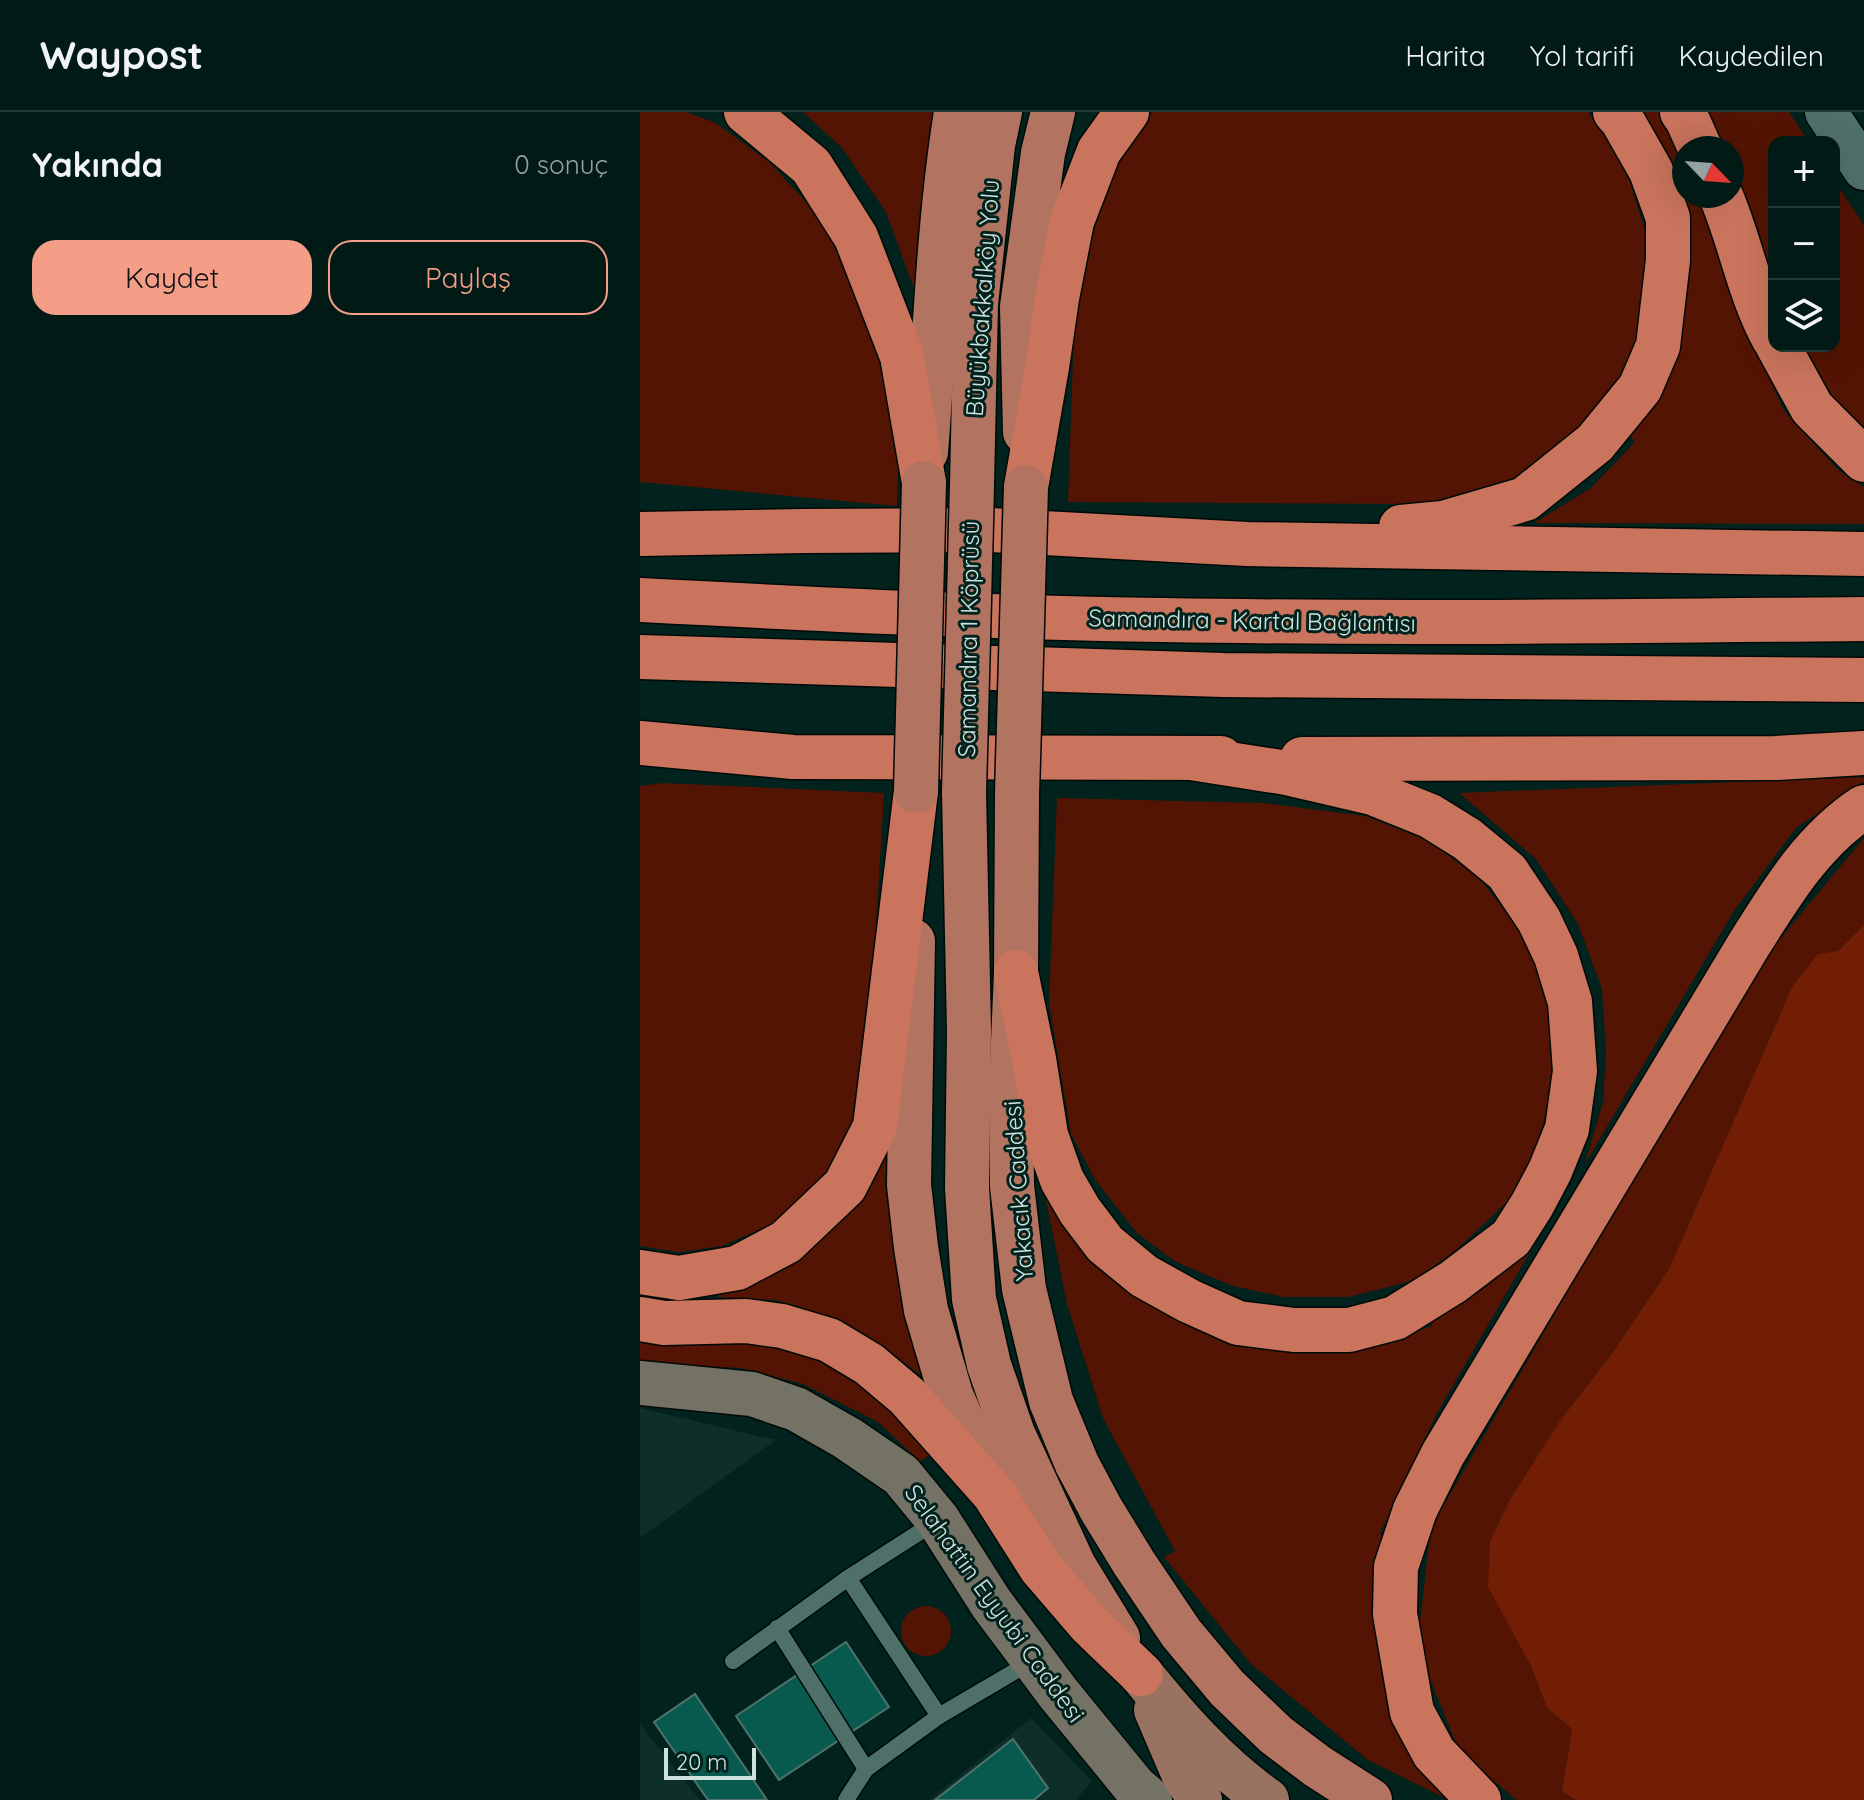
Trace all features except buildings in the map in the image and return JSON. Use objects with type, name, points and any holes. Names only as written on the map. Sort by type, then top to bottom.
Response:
[{"type":"highway","points":[[746,112],[811,166],[856,237],[902,356],[924,483]]},
{"type":"highway","points":[[956,112],[941,254],[924,483],[909,1185],[916,1247],[926,1310],[951,1395],[994,1494],[1041,1568],[1090,1625],[1141,1674]]},
{"type":"highway","name":"Büyükbakkalköy Yolu","points":[[972,485],[976,304],[993,145],[1000,112]]},
{"type":"highway","name":"Büyükbakkalköy Yolu","points":[[1026,487],[1022,307],[1043,153],[1053,112]]},
{"type":"highway","points":[[1026,487],[1072,221],[1099,151],[1127,112]]},
{"type":"highway","points":[[1247,544],[1443,523],[1525,499],[1595,443],[1640,388],[1658,346],[1668,260],[1668,218],[1651,171],[1615,112]]},
{"type":"highway","points":[[1682,112],[1695,136]]},
{"type":"highway","points":[[1726,208],[1761,316],[1768,328]]},
{"type":"highway","points":[[1781,352],[1812,408],[1864,460]]},
{"type":"highway","name":"Samandıra 1 Köprüsü","points":[[964,792],[972,485]]},
{"type":"highway","name":"Yakacık Caddesi","points":[[1026,487],[1011,1090],[1012,1186],[1024,1289],[1051,1401],[1077,1464],[1101,1509],[1181,1633],[1227,1688],[1276,1735],[1370,1800]]},
{"type":"highway","points":[[640,517],[803,531]]},
{"type":"highway","points":[[640,534],[990,530],[1247,544],[1864,554]]},
{"type":"highway","name":"Samandıra - Kartal Bağlantısı","points":[[640,600],[1159,620],[1439,623],[1864,619]]},
{"type":"highway","points":[[640,657],[1223,675],[1864,680]]},
{"type":"highway","points":[[640,743],[793,757]]},
{"type":"highway","points":[[640,762],[793,757],[1776,758],[1864,753]]},
{"type":"highway","points":[[1016,972],[1046,1135],[1062,1180],[1105,1244],[1144,1276],[1189,1301],[1238,1323],[1294,1330],[1349,1330],[1395,1318],[1453,1282],[1511,1238],[1550,1171],[1567,1129],[1575,1071],[1570,1002],[1556,956],[1539,920],[1507,872],[1467,839],[1430,816],[1373,793],[1287,773],[1191,758]]},
{"type":"highway","points":[[640,1272],[679,1278],[737,1268],[786,1242],[845,1186],[875,1127],[916,791]]},
{"type":"highway","name":"Yakacık Caddesi","points":[[964,792],[969,1031],[967,1188],[974,1299],[989,1365],[1025,1463],[1074,1566],[1141,1674]]},
{"type":"highway","points":[[1479,1800],[1434,1753],[1412,1712],[1395,1614],[1396,1567],[1415,1510],[1443,1454],[1748,946],[1798,869],[1864,807]]},
{"type":"highway","points":[[640,1319],[664,1323],[746,1321],[782,1326],[829,1340],[869,1364],[907,1396],[994,1494]]},
{"type":"main road","name":"Selahattin Eyyubi Caddesi","points":[[640,1383],[752,1394],[796,1409],[847,1438],[901,1475],[938,1520],[991,1603],[1058,1693],[1134,1786],[1150,1800]]},
{"type":"main road","points":[[1141,1674],[1183,1773],[1200,1800]]},
{"type":"main road","name":"Yakacık Caddesi","points":[[1141,1674],[1182,1724],[1214,1756],[1267,1800]]},
{"type":"street","points":[[1826,112],[1864,169]]},
{"type":"lane","points":[[733,1661],[848,1578],[938,1520]]},
{"type":"lane","points":[[848,1578],[939,1716]]},
{"type":"lane","points":[[777,1628],[866,1769]]},
{"type":"lane","points":[[846,1800],[866,1769],[939,1716],[1034,1660]]},
{"type":"shaded area","points":[[640,112],[686,112],[716,123],[769,162],[820,217],[871,323],[899,431],[897,506],[640,482]]},
{"type":"shaded area","points":[[803,112],[938,112],[917,297],[886,212],[842,148]]},
{"type":"shaded area","points":[[1153,112],[1588,112],[1626,169],[1645,231],[1644,294],[1631,362],[1591,424],[1529,474],[1468,495],[1412,504],[1068,502],[1075,301],[1107,184],[1136,130]]},
{"type":"shaded area","points":[[1636,112],[1659,112],[1667,122],[1673,136],[1672,208],[1702,208],[1754,344],[1784,411],[1838,470],[1864,487],[1864,524],[1534,523],[1591,488],[1635,442],[1628,434],[1670,361]]},
{"type":"shaded area","points":[[1709,112],[1789,112],[1805,136],[1768,136],[1768,263],[1744,201],[1744,136],[1718,136]]},
{"type":"shaded area","points":[[1840,189],[1864,225],[1864,432],[1847,418],[1805,352],[1840,352]]},
{"type":"shaded area","points":[[1864,777],[1864,782],[1796,828],[1734,911],[1585,1164],[1603,1102],[1606,1054],[1602,989],[1578,924],[1536,859],[1459,793]]},
{"type":"shaded area","points":[[663,783],[884,793],[870,1025],[858,1112],[825,1175],[800,1204],[768,1226],[722,1246],[679,1252],[640,1246],[640,786]]},
{"type":"shaded area","points":[[1057,798],[1265,803],[1365,816],[1429,841],[1480,879],[1523,934],[1544,982],[1553,1029],[1555,1075],[1523,1187],[1455,1251],[1412,1281],[1348,1297],[1284,1297],[1233,1286],[1176,1262],[1137,1233],[1096,1181],[1071,1134],[1049,1003]]},
{"type":"shaded area","points":[[1864,838],[1864,925],[1838,951],[1792,987],[1669,1269],[1613,1352],[1559,1422],[1509,1501],[1490,1541],[1547,1708],[1572,1729],[1562,1791],[1576,1800],[1517,1800],[1460,1753],[1417,1647],[1431,1527],[1755,969]]},
{"type":"shaded area","points":[[1864,925],[1864,1800],[1576,1800],[1562,1791],[1572,1729],[1547,1708],[1530,1664],[1488,1587],[1490,1541],[1509,1501],[1559,1422],[1613,1352],[1669,1269],[1792,987],[1818,954],[1838,951]]},
{"type":"shaded area","points":[[890,1150],[937,1388],[848,1324],[776,1300],[717,1297],[722,1289],[781,1267],[845,1219]]},
{"type":"shaded area","points":[[1040,1171],[1249,1345],[1286,1351],[1378,1345],[1432,1326],[1430,1316],[1490,1284],[1534,1245],[1436,1415],[1380,1533],[1384,1541],[1409,1743],[1445,1798],[1368,1760],[1250,1663],[1164,1557],[1175,1551],[1103,1418],[1067,1304]]},
{"type":"shaded area","points":[[640,1343],[748,1344],[815,1352],[902,1406],[937,1451],[920,1461],[878,1422],[803,1384],[741,1368],[640,1363]]},
{"type":"shaded area","points":[[640,1408],[776,1440],[640,1538]]},
{"type":"shaded area","points":[[926,1606],[944,1613],[951,1631],[944,1649],[926,1656],[908,1649],[901,1631],[908,1613]]},
{"type":"shaded area","points":[[1031,1718],[1092,1781],[1076,1800],[929,1800]]},
{"type":"shaded area","points":[[640,1724],[700,1800],[640,1800]]}]
